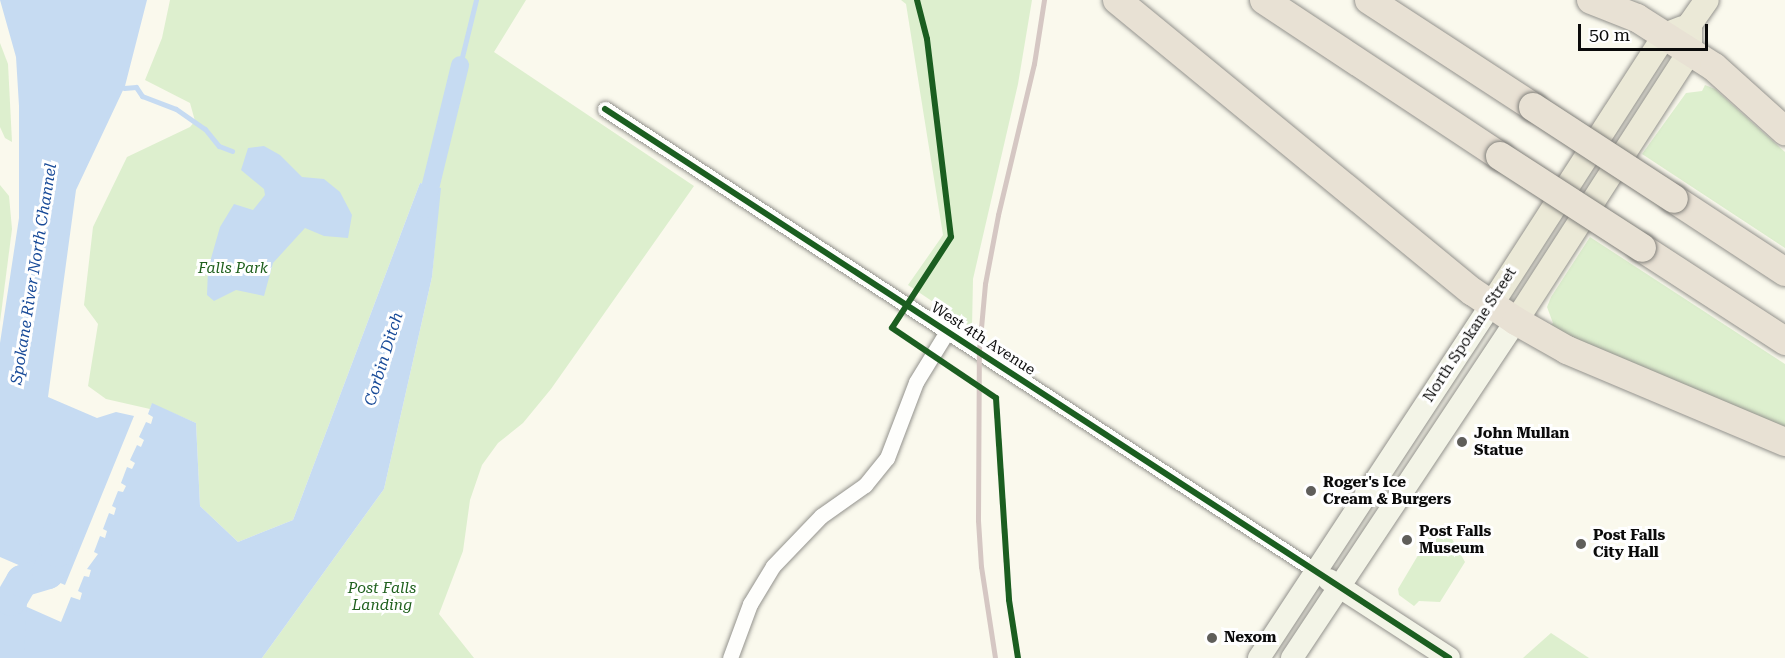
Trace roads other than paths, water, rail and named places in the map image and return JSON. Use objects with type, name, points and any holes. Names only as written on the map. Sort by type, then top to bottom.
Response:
[{"type":"highway","points":[[1117,0],[1491,305],[1567,350],[1785,442]]},
{"type":"highway","points":[[1264,0],[1785,341]]},
{"type":"highway","points":[[1369,0],[1785,272]]},
{"type":"highway","points":[[1591,0],[1682,37],[1785,131]]},
{"type":"main road","name":"North Spokane Street","points":[[1259,658],[1491,305],[1707,0]]},
{"type":"main road","name":"North Spokane Street","points":[[1292,658],[1516,321],[1682,37]]},
{"type":"main road","points":[[1316,571],[1449,658]]},
{"type":"street","name":"West 4th Avenue","points":[[605,109],[1316,571]]},
{"type":"street","points":[[730,658],[746,610],[773,566],[814,522],[865,485],[887,459],[916,382],[948,330]]},
{"type":"water","points":[[0,0],[147,0],[125,86],[76,190],[48,397],[97,418],[116,412],[134,416],[65,585],[0,557],[0,343],[19,218],[19,106],[16,57]]},
{"type":"water","points":[[264,146],[280,155],[302,177],[324,179],[340,192],[352,215],[348,238],[324,236],[305,228],[273,263],[264,296],[236,290],[214,301],[207,295],[208,269],[220,227],[234,204],[253,210],[265,195],[264,189],[241,170],[248,148]]},
{"type":"water","points":[[420,183],[441,188],[432,277],[384,489],[262,658],[0,658],[0,595],[61,622],[71,597],[80,600],[82,593],[78,591],[84,576],[89,577],[91,570],[87,569],[98,554],[94,552],[100,536],[105,538],[107,531],[103,529],[109,513],[114,515],[116,508],[112,506],[118,491],[123,492],[126,486],[121,483],[127,467],[132,469],[135,463],[130,460],[137,445],[141,447],[144,440],[139,437],[146,422],[151,424],[153,417],[148,414],[152,403],[196,423],[200,506],[238,542],[293,520]]},
{"type":"waterway","name":"Corbin Ditch","points":[[460,65],[476,0]]},
{"type":"waterway","name":"Corbin Ditch","points":[[425,209],[460,65]]},
{"type":"waterway","points":[[124,88],[136,87],[142,96],[176,109],[205,129],[219,146],[232,151]]},
{"type":"waterway","name":"Spokane River North Channel","points":[[8,658],[11,600],[22,581],[48,573],[57,551],[55,539]]},
{"type":"railway","points":[[995,658],[981,567],[978,521],[979,350],[985,284],[998,215],[1034,64],[1044,0]]},
{"type":"place","name":"John Mullan Statue","points":[[1462,442]]},
{"type":"place","name":"Roger's Ice Cream & Burgers","points":[[1311,491]]},
{"type":"place","name":"Post Falls Museum","points":[[1407,540]]},
{"type":"place","name":"Post Falls City Hall","points":[[1581,544]]},
{"type":"place","name":"Nexom","points":[[1212,638]]},
{"type":"park label","name":"Falls Park","points":[[233,269]]},
{"type":"park label","name":"Post Falls Landing","points":[[382,596]]}]
